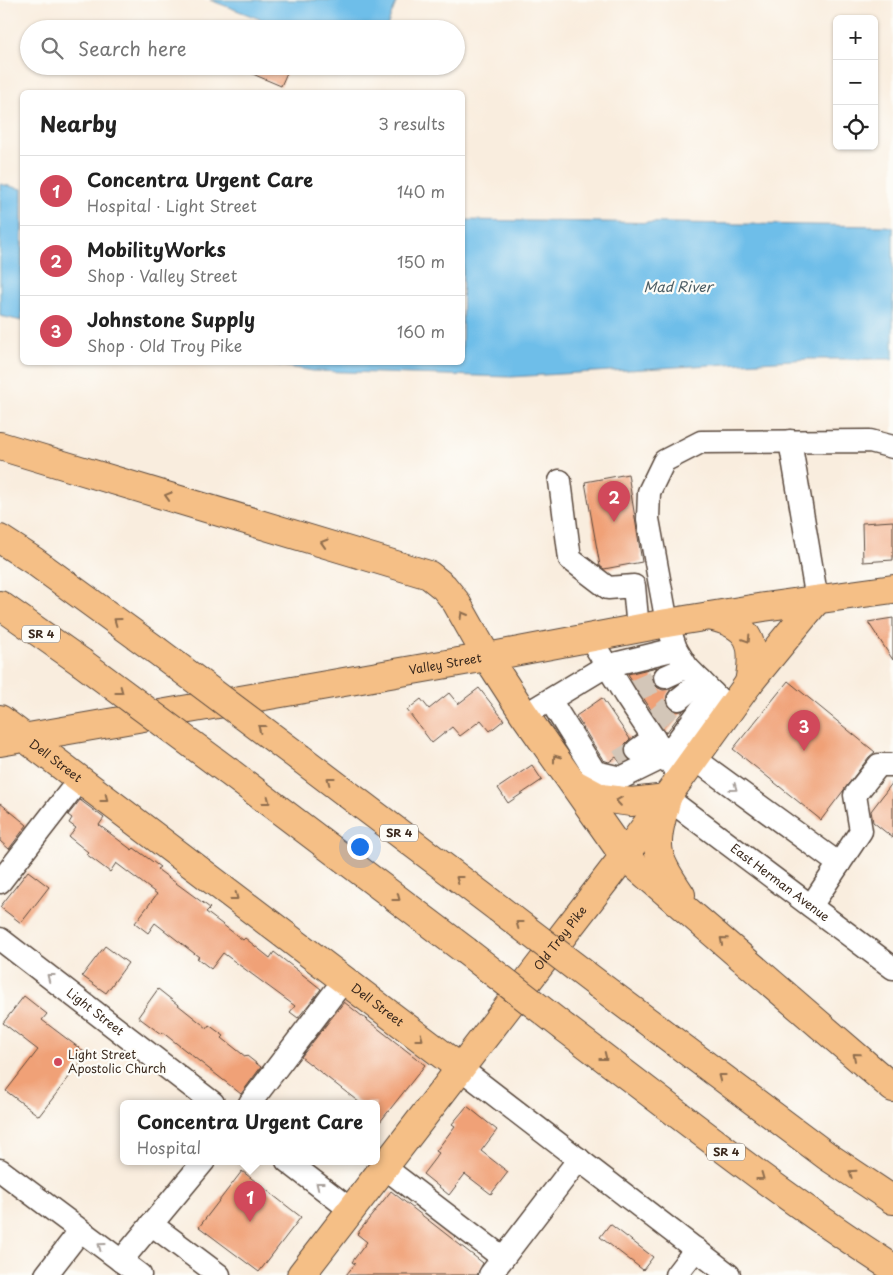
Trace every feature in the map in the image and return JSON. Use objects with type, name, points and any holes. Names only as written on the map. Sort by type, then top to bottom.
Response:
[{"type":"main road","points":[[0,446],[428,575],[444,587],[456,602],[487,657],[524,714],[624,856],[893,1088]]},
{"type":"main road","name":"SR 4","points":[[0,539],[34,561],[156,650],[827,1156],[893,1200]]},
{"type":"main road","name":"Valley Street","points":[[12,740],[487,657],[667,623],[893,589]]},
{"type":"main road","name":"Old Troy Pike","points":[[301,1275],[624,856],[681,778],[701,680],[749,683],[817,600]]},
{"type":"main road","name":"SR 4","points":[[0,605],[82,662],[228,771],[734,1157],[850,1240],[893,1268]]},
{"type":"main road","points":[[709,616],[722,619],[736,626],[747,636],[753,649],[753,663],[749,683]]},
{"type":"main road","name":"Dell Street","points":[[0,719],[12,740],[79,780],[460,1068]]},
{"type":"main road","points":[[575,784],[601,798],[631,802],[681,778]]},
{"type":"main road","points":[[681,778],[657,835],[658,854],[666,873],[694,915]]},
{"type":"street","points":[[790,441],[817,600]]},
{"type":"street","points":[[701,680],[667,623],[648,519],[649,492],[664,461],[701,442],[870,441],[893,447]]},
{"type":"street","points":[[560,482],[570,559],[608,588],[634,586],[638,629]]},
{"type":"street","points":[[590,638],[606,666],[630,693],[641,747],[681,778],[838,864]]},
{"type":"street","points":[[524,714],[606,666],[701,680]]},
{"type":"street","points":[[665,677],[701,680]]},
{"type":"street","points":[[679,699],[701,680]]},
{"type":"street","points":[[550,700],[595,772],[641,747],[701,680]]},
{"type":"street","points":[[811,906],[861,831],[855,795],[879,766],[893,765]]},
{"type":"street","name":"East Herman Avenue","points":[[681,778],[811,906],[893,968]]},
{"type":"street","points":[[0,882],[79,780]]},
{"type":"street","name":"Light Street","points":[[0,939],[209,1100]]},
{"type":"street","points":[[252,1100],[344,980]]},
{"type":"street","name":"Dell Street","points":[[460,1068],[729,1275]]},
{"type":"street","points":[[384,1168],[497,1267],[579,1159]]},
{"type":"street","points":[[121,1261],[201,1165]]},
{"type":"street","points":[[292,1165],[351,1210]]},
{"type":"street","points":[[0,1170],[140,1275]]},
{"type":"street","points":[[151,1224],[218,1275]]},
{"type":"street","points":[[46,1275],[80,1230]]},
{"type":"street","points":[[676,1275],[696,1249]]},
{"type":"water","points":[[210,0],[397,0],[389,20],[262,20]]},
{"type":"water","points":[[0,184],[20,189],[20,321],[0,316]]},
{"type":"water","name":"Mad River","points":[[465,220],[893,227],[893,359],[809,359],[511,377],[313,371],[275,365],[465,365]]},
{"type":"building","points":[[255,75],[286,75],[281,86]]},
{"type":"building","points":[[628,474],[642,562],[604,569],[600,566],[585,482]]},
{"type":"building","points":[[893,521],[893,560],[863,562],[862,523]]},
{"type":"building","points":[[893,618],[893,660],[868,622]]},
{"type":"building","points":[[657,667],[652,675],[653,683],[663,690],[671,689],[667,695],[666,702],[675,711],[683,711],[666,733],[628,674]]},
{"type":"building","points":[[788,681],[875,752],[869,757],[821,820],[733,749]]},
{"type":"building","points":[[479,688],[504,720],[490,731],[481,720],[460,736],[452,727],[432,743],[407,710],[421,699],[429,709],[449,693],[458,704]]},
{"type":"building","points":[[602,698],[630,739],[625,744],[624,751],[629,760],[621,764],[616,757],[609,762],[603,760],[576,716]]},
{"type":"building","points":[[532,765],[542,780],[508,803],[498,788]]},
{"type":"building","points":[[893,782],[893,838],[873,822],[871,811]]},
{"type":"building","points":[[80,800],[104,818],[99,825],[132,850],[134,848],[160,867],[157,869],[210,908],[206,912],[243,940],[245,938],[270,958],[274,952],[321,989],[298,1018],[290,1012],[295,1006],[223,953],[211,969],[197,958],[199,957],[155,923],[148,933],[135,923],[157,894],[116,863],[110,872],[86,854],[88,852],[69,837],[76,828],[69,823],[72,818],[68,815]]},
{"type":"building","points":[[0,803],[27,825],[9,849],[0,841]]},
{"type":"building","points":[[28,871],[49,887],[21,923],[0,907]]},
{"type":"building","points":[[105,946],[128,963],[106,993],[82,976]]},
{"type":"building","points":[[158,989],[207,1028],[209,1025],[224,1036],[222,1038],[261,1067],[241,1094],[162,1032],[161,1034],[138,1017]]},
{"type":"building","points":[[24,996],[47,1014],[42,1020],[87,1054],[39,1116],[6,1091],[38,1050],[3,1023]]},
{"type":"building","points":[[344,1002],[425,1065],[380,1122],[380,1100],[356,1100],[301,1057]]},
{"type":"building","points":[[467,1106],[497,1130],[481,1151],[508,1172],[491,1194],[465,1174],[449,1195],[423,1174],[439,1153],[436,1151],[455,1126],[452,1124]]},
{"type":"building","points":[[242,1171],[301,1217],[259,1272],[199,1227]]},
{"type":"building","points":[[391,1191],[483,1263],[477,1275],[346,1275],[355,1264],[352,1262],[367,1242],[357,1234]]},
{"type":"building","points":[[610,1224],[653,1257],[643,1270],[600,1237]]},
{"type":"tunnel","points":[[634,691],[665,677]]},
{"type":"tunnel","points":[[654,721],[679,699]]},
{"type":"tunnel","points":[[619,761],[637,750]]},
{"type":"place","name":"MobilityWorks","points":[[614,522]]},
{"type":"place","name":"Johnstone Supply","points":[[804,751]]},
{"type":"place","name":"Light Street Apostolic Church","points":[[58,1062]]},
{"type":"place","name":"Concentra Urgent Care","points":[[250,1222]]}]
